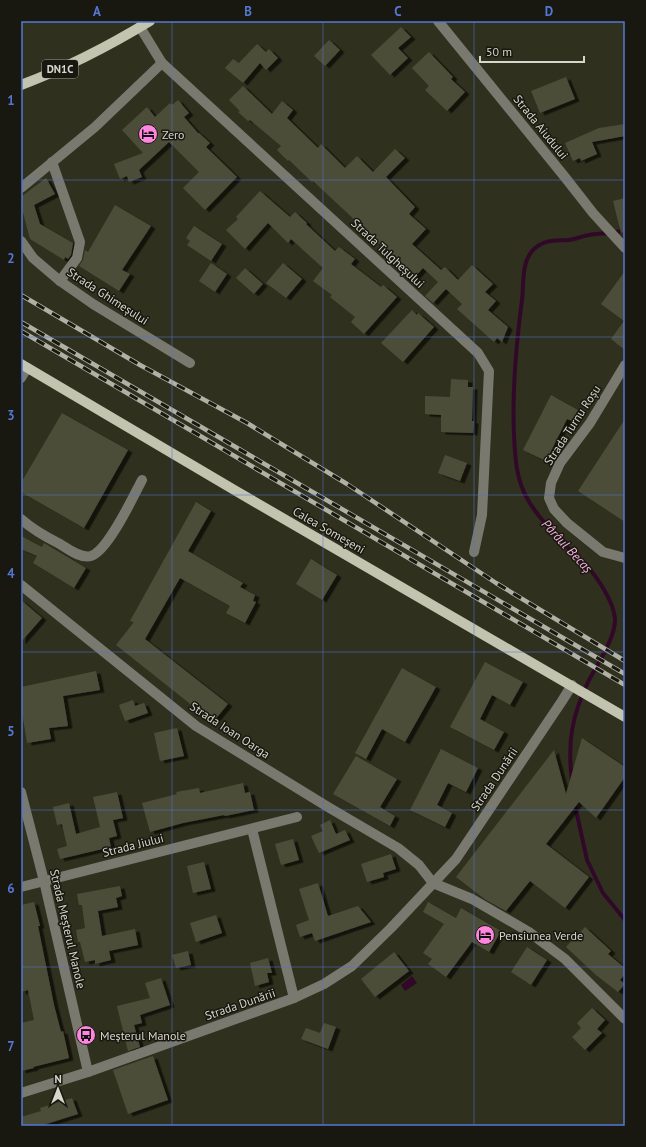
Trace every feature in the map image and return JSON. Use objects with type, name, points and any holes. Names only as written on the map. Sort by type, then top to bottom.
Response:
[{"type":"main road","name":"DN1C","points":[[21,85],[91,54],[150,21]]},
{"type":"main road","name":"Calea Someșeni","points":[[24,366],[625,717]]},
{"type":"street","name":"Strada Aiudului","points":[[438,21],[593,213],[625,248]]},
{"type":"street","name":"Strada Tulgheșului","points":[[140,27],[162,63],[478,353],[489,371],[482,515],[474,552]]},
{"type":"street","points":[[21,188],[95,126],[162,63]]},
{"type":"street","points":[[52,162],[80,242],[77,258],[60,281]]},
{"type":"street","name":"Strada Ghimeșului","points":[[21,241],[33,258],[60,281],[93,304],[190,363]]},
{"type":"street","name":"Strada Turnu Roșu","points":[[625,365],[590,423],[560,463],[551,483],[549,498],[554,509],[567,523],[603,552],[625,558]]},
{"type":"street","points":[[21,378],[24,366]]},
{"type":"street","points":[[21,519],[46,537],[77,554],[90,556],[100,551],[112,534],[142,480]]},
{"type":"street","name":"Strada Ioan Oarga","points":[[21,585],[196,726],[398,848],[419,866],[433,883]]},
{"type":"street","name":"Strada Dunării","points":[[21,1093],[88,1072],[294,998],[324,984],[352,966],[391,928],[456,858],[573,686]]},
{"type":"street","name":"Strada Meșterul Manole","points":[[21,792],[44,881],[88,1072]]},
{"type":"street","name":"Strada Jiului","points":[[21,887],[297,817]]},
{"type":"street","points":[[252,829],[294,998]]},
{"type":"street","points":[[433,883],[472,900],[529,932],[565,959],[625,1019]]},
{"type":"shaded area","points":[[412,976],[417,983],[405,991],[401,985]]},
{"type":"building","points":[[401,27],[411,37],[398,48],[408,58],[390,75],[371,55]]},
{"type":"building","points":[[329,40],[340,50],[325,66],[314,56]]},
{"type":"building","points":[[257,44],[266,52],[269,49],[278,58],[266,70],[260,63],[243,83],[225,68],[233,59],[239,63]]},
{"type":"building","points":[[429,52],[453,77],[451,79],[465,92],[447,111],[425,90],[429,86],[412,68]]},
{"type":"building","points":[[566,77],[575,99],[540,113],[531,91]]},
{"type":"building","points":[[243,86],[272,114],[282,101],[293,110],[287,118],[318,148],[321,144],[345,168],[357,156],[373,172],[395,149],[405,158],[386,177],[415,207],[409,214],[426,229],[412,244],[441,270],[445,267],[458,280],[472,265],[493,284],[485,292],[496,301],[488,310],[508,327],[502,342],[497,338],[494,342],[457,309],[462,304],[446,289],[433,303],[425,296],[438,282],[423,268],[414,278],[313,181],[312,182],[289,160],[288,161],[277,150],[281,146],[238,112],[240,111],[229,100]]},
{"type":"building","points":[[178,100],[189,113],[184,117],[198,133],[210,143],[206,147],[237,177],[205,210],[183,188],[199,172],[169,142],[139,170],[142,177],[129,182],[127,176],[120,179],[114,164],[143,153],[122,130],[147,107],[155,117],[170,103],[172,105]]},
{"type":"building","points":[[625,124],[625,136],[592,142],[597,154],[581,161],[580,158],[573,161],[565,143],[599,128]]},
{"type":"building","points":[[46,178],[55,194],[34,205],[40,224],[73,243],[71,255],[68,259],[65,257],[64,260],[30,239],[21,205],[21,197]]},
{"type":"building","points":[[260,191],[290,217],[295,212],[335,251],[339,247],[355,259],[351,264],[381,287],[383,285],[397,297],[364,334],[351,322],[355,317],[330,297],[332,295],[313,281],[323,268],[291,239],[288,243],[268,223],[245,249],[226,230],[238,219],[236,217]]},
{"type":"building","points":[[625,198],[625,232],[621,233],[613,201]]},
{"type":"building","points":[[115,205],[151,226],[122,270],[130,274],[119,291],[79,266],[83,260],[85,250],[88,252]]},
{"type":"building","points":[[194,226],[222,244],[211,261],[187,245],[190,241],[186,238]]},
{"type":"building","points":[[211,263],[227,274],[215,292],[199,281]]},
{"type":"building","points":[[283,263],[302,279],[286,298],[266,283]]},
{"type":"building","points":[[245,268],[263,284],[254,294],[236,278]]},
{"type":"building","points":[[625,271],[625,350],[611,339],[624,321],[601,304]]},
{"type":"building","points":[[412,310],[417,315],[418,313],[434,327],[403,362],[381,343]]},
{"type":"building","points":[[451,379],[468,380],[468,387],[473,387],[473,433],[441,432],[441,415],[425,414],[425,396],[450,397]]},
{"type":"building","points":[[551,395],[578,410],[572,421],[567,419],[546,461],[523,450]]},
{"type":"building","points":[[62,413],[128,450],[84,528],[21,492],[21,483]]},
{"type":"building","points":[[625,419],[625,522],[578,491]]},
{"type":"building","points":[[445,455],[467,463],[460,481],[438,473]]},
{"type":"building","points":[[196,502],[211,511],[188,551],[243,583],[240,587],[255,595],[253,601],[256,602],[245,623],[226,613],[230,606],[180,578],[145,639],[228,704],[213,722],[116,645],[134,622],[130,621]]},
{"type":"building","points":[[21,536],[42,547],[44,543],[86,568],[74,588],[33,563],[37,556],[21,549]]},
{"type":"building","points":[[311,559],[337,575],[322,600],[296,584]]},
{"type":"building","points":[[21,600],[42,618],[21,642]]},
{"type":"building","points":[[485,662],[523,682],[510,705],[492,695],[480,719],[504,732],[494,750],[450,727]]},
{"type":"building","points":[[402,668],[436,687],[405,742],[382,729],[366,759],[355,753]]},
{"type":"building","points":[[96,671],[100,690],[63,696],[68,726],[49,728],[51,739],[27,743],[21,706],[21,687]]},
{"type":"building","points":[[133,700],[135,706],[144,703],[148,713],[125,721],[119,705]]},
{"type":"building","points":[[177,728],[184,756],[160,761],[154,733]]},
{"type":"building","points":[[582,738],[625,767],[625,777],[596,818],[579,802],[546,844],[589,877],[565,908],[530,881],[506,911],[486,900],[456,877],[554,750],[566,794]]},
{"type":"building","points":[[441,749],[478,768],[466,792],[448,783],[437,805],[452,813],[445,827],[410,810]]},
{"type":"building","points":[[356,756],[397,779],[380,807],[395,816],[390,826],[333,794]]},
{"type":"building","points":[[243,783],[245,793],[250,792],[254,810],[183,823],[150,832],[142,803],[177,794],[176,792],[199,788],[200,793]]},
{"type":"building","points":[[117,792],[123,818],[113,820],[117,836],[109,838],[111,847],[60,859],[57,849],[67,846],[62,824],[57,825],[53,807],[69,803],[76,834],[100,827],[93,797]]},
{"type":"building","points":[[330,820],[336,834],[345,830],[350,840],[319,853],[311,836],[323,831],[320,825]]},
{"type":"building","points":[[293,839],[299,860],[281,865],[275,844]]},
{"type":"building","points":[[391,854],[396,869],[383,873],[384,877],[367,882],[361,864]]},
{"type":"building","points":[[204,862],[211,889],[193,893],[187,866]]},
{"type":"building","points":[[318,883],[328,916],[358,906],[371,922],[315,941],[312,933],[300,937],[296,925],[309,920],[299,889]]},
{"type":"building","points":[[120,886],[122,896],[116,898],[118,907],[98,911],[102,936],[135,929],[138,945],[109,951],[111,960],[95,964],[95,960],[85,962],[80,942],[78,942],[76,930],[85,928],[82,905],[79,905],[77,894]]},
{"type":"building","points":[[34,902],[40,926],[38,926],[54,1005],[61,1032],[63,1031],[69,1058],[21,1071],[21,1023],[34,1020],[28,990],[21,992],[21,905]]},
{"type":"building","points":[[428,902],[456,918],[461,908],[501,931],[489,952],[472,942],[446,977],[428,964],[432,959],[423,953],[444,924],[423,912]]},
{"type":"building","points":[[216,915],[222,933],[196,942],[190,923]]},
{"type":"building","points":[[585,927],[611,951],[608,954],[625,968],[625,974],[620,980],[625,984],[618,992],[596,975],[566,947]]},
{"type":"building","points":[[527,947],[547,960],[531,985],[511,972]]},
{"type":"building","points":[[188,951],[191,965],[176,968],[172,955]]},
{"type":"building","points":[[394,952],[409,971],[375,997],[361,979]]},
{"type":"building","points":[[268,958],[272,973],[267,973],[269,982],[255,986],[250,963]]},
{"type":"building","points":[[161,978],[170,1005],[140,1015],[142,1023],[134,1025],[140,1047],[128,1051],[117,1006],[150,998],[145,983]]},
{"type":"building","points":[[592,1008],[605,1020],[597,1029],[602,1033],[585,1050],[572,1037],[581,1028],[577,1023]]},
{"type":"building","points":[[324,1023],[336,1027],[328,1049],[301,1039],[306,1028],[320,1033]]},
{"type":"building","points":[[153,1056],[168,1100],[128,1114],[113,1070]]},
{"type":"building","points":[[72,1098],[78,1114],[40,1126],[21,1126],[21,1117],[41,1111],[40,1108]]},
{"type":"waterway","name":"Pârâul Becaș","points":[[572,781],[570,754],[571,741],[572,729],[578,705],[589,680],[610,641],[615,625],[615,618],[614,611],[608,597],[595,576],[542,520],[532,507],[521,484],[516,460],[514,435],[516,350],[525,266],[534,249],[550,241],[569,240],[586,235],[625,230]]},
{"type":"waterway","name":"Pârâul Becaș","points":[[574,801],[587,860],[603,893],[625,920]]},
{"type":"railway","points":[[21,295],[140,365],[247,423],[347,484],[496,583],[625,661]]},
{"type":"railway","points":[[21,322],[625,674]]},
{"type":"railway","points":[[21,331],[625,685]]},
{"type":"place","name":"Zero","points":[[148,134]]},
{"type":"place","name":"Pensiunea Verde","points":[[485,935]]},
{"type":"place","name":"Meșterul Manole","points":[[86,1035]]}]
